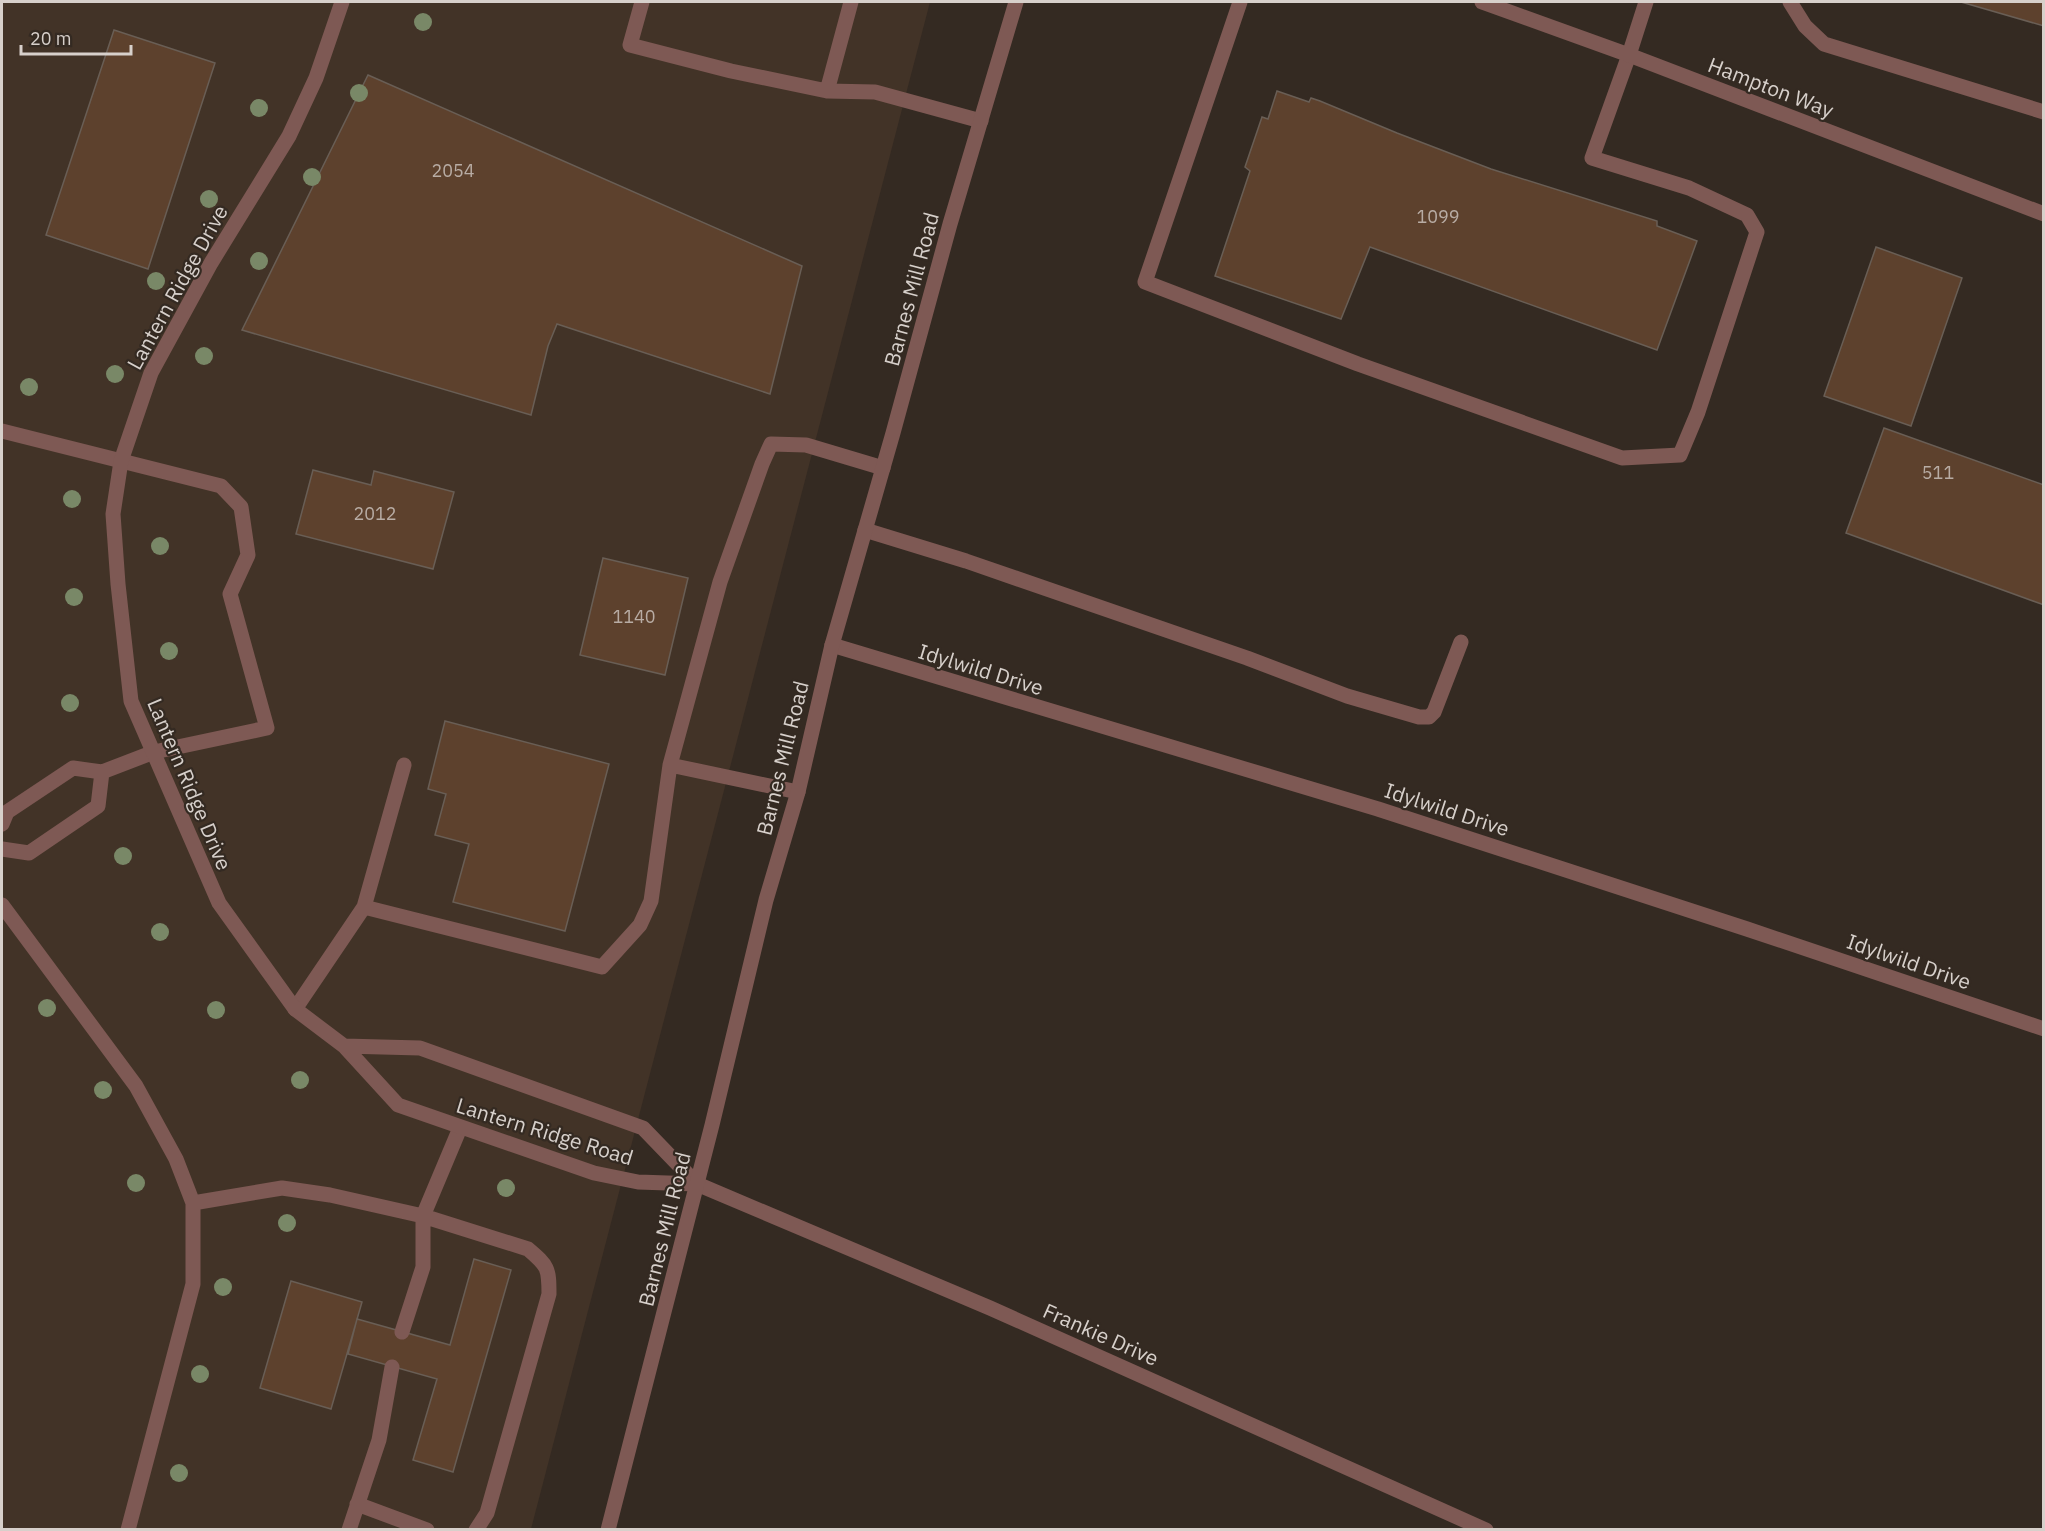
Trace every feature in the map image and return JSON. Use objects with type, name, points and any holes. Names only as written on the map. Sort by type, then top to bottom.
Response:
[{"type":"street","name":"Lantern Ridge Drive","points":[[342,2],[316,78],[289,136],[211,263],[151,373],[121,461],[113,514],[131,701],[219,903],[295,1009],[344,1046]]},
{"type":"street","points":[[642,2],[630,45],[731,71],[827,91],[875,92],[981,121]]},
{"type":"street","points":[[827,91],[851,2]]},
{"type":"street","name":"Barnes Mill Road","points":[[608,1530],[697,1184],[766,900],[798,792],[832,645],[950,224],[1016,2]]},
{"type":"street","points":[[1240,2],[1145,282],[1358,364],[1622,458],[1680,455],[1698,412],[1757,232],[1747,214],[1689,188],[1592,158],[1646,2]]},
{"type":"street","name":"Hampton Way","points":[[1482,2],[1514,7],[1629,55],[2043,214]]},
{"type":"street","points":[[1790,2],[1805,26],[1824,44],[2043,112]]},
{"type":"street","points":[[2,431],[221,486],[240,507],[248,555],[230,594],[267,728],[154,752],[102,772],[73,768],[7,812],[2,824]]},
{"type":"street","points":[[364,907],[602,967],[640,925],[651,901],[669,765],[720,582],[771,444],[806,445],[883,468]]},
{"type":"street","points":[[865,530],[966,561],[1236,654],[1347,696],[1419,717],[1429,717],[1434,712],[1461,642]]},
{"type":"street","name":"Idylwild Drive","points":[[832,645],[1378,809],[1747,929],[2043,1029]]},
{"type":"street","points":[[295,1009],[364,907],[404,765]]},
{"type":"street","points":[[669,765],[798,792]]},
{"type":"street","points":[[2,849],[29,853],[98,806],[102,772]]},
{"type":"street","points":[[2,905],[136,1086],[176,1160],[193,1203],[192,1284],[128,1530]]},
{"type":"street","name":"Lantern Ridge Road","points":[[344,1046],[420,1048],[643,1128],[697,1184]]},
{"type":"street","name":"Lantern Ridge Road","points":[[344,1046],[398,1105],[594,1173],[638,1182],[697,1184]]},
{"type":"street","points":[[402,1332],[423,1266],[423,1216],[460,1128]]},
{"type":"street","name":"Frankie Drive","points":[[697,1184],[990,1308],[1486,1530]]},
{"type":"street","points":[[193,1203],[282,1188],[330,1195],[423,1216],[528,1249],[541,1260],[549,1272],[549,1294],[487,1513],[476,1530]]},
{"type":"street","points":[[349,1530],[379,1440],[392,1366]]},
{"type":"street","points":[[357,1504],[427,1530]]},
{"type":"shaded area","points":[[2,2],[930,2],[531,1529],[2,1530]]},
{"type":"building","points":[[1961,2],[2044,2],[2044,26]]},
{"type":"building","points":[[114,30],[215,63],[148,269],[46,235]]},
{"type":"building","points":[[368,75],[802,266],[770,394],[557,324],[548,346],[531,415],[242,330]]},
{"type":"building","points":[[1277,91],[1309,102],[1311,98],[1320,101],[1491,169],[1657,221],[1657,226],[1697,241],[1657,350],[1370,247],[1341,319],[1215,276],[1250,171],[1245,167],[1262,117],[1268,119]]},
{"type":"building","points":[[1876,247],[1962,278],[1911,426],[1824,396]]},
{"type":"building","points":[[1884,428],[2044,485],[2044,605],[1846,533]]},
{"type":"building","points":[[313,470],[371,485],[374,471],[454,492],[433,569],[296,534]]},
{"type":"building","points":[[603,558],[688,578],[665,675],[580,655]]},
{"type":"building","points":[[445,721],[609,764],[565,931],[453,902],[469,844],[435,835],[446,794],[428,789]]},
{"type":"building","points":[[474,1259],[511,1270],[453,1472],[413,1460],[437,1379],[348,1354],[357,1319],[450,1345]]},
{"type":"building","points":[[291,1281],[362,1302],[331,1409],[260,1388]]}]
